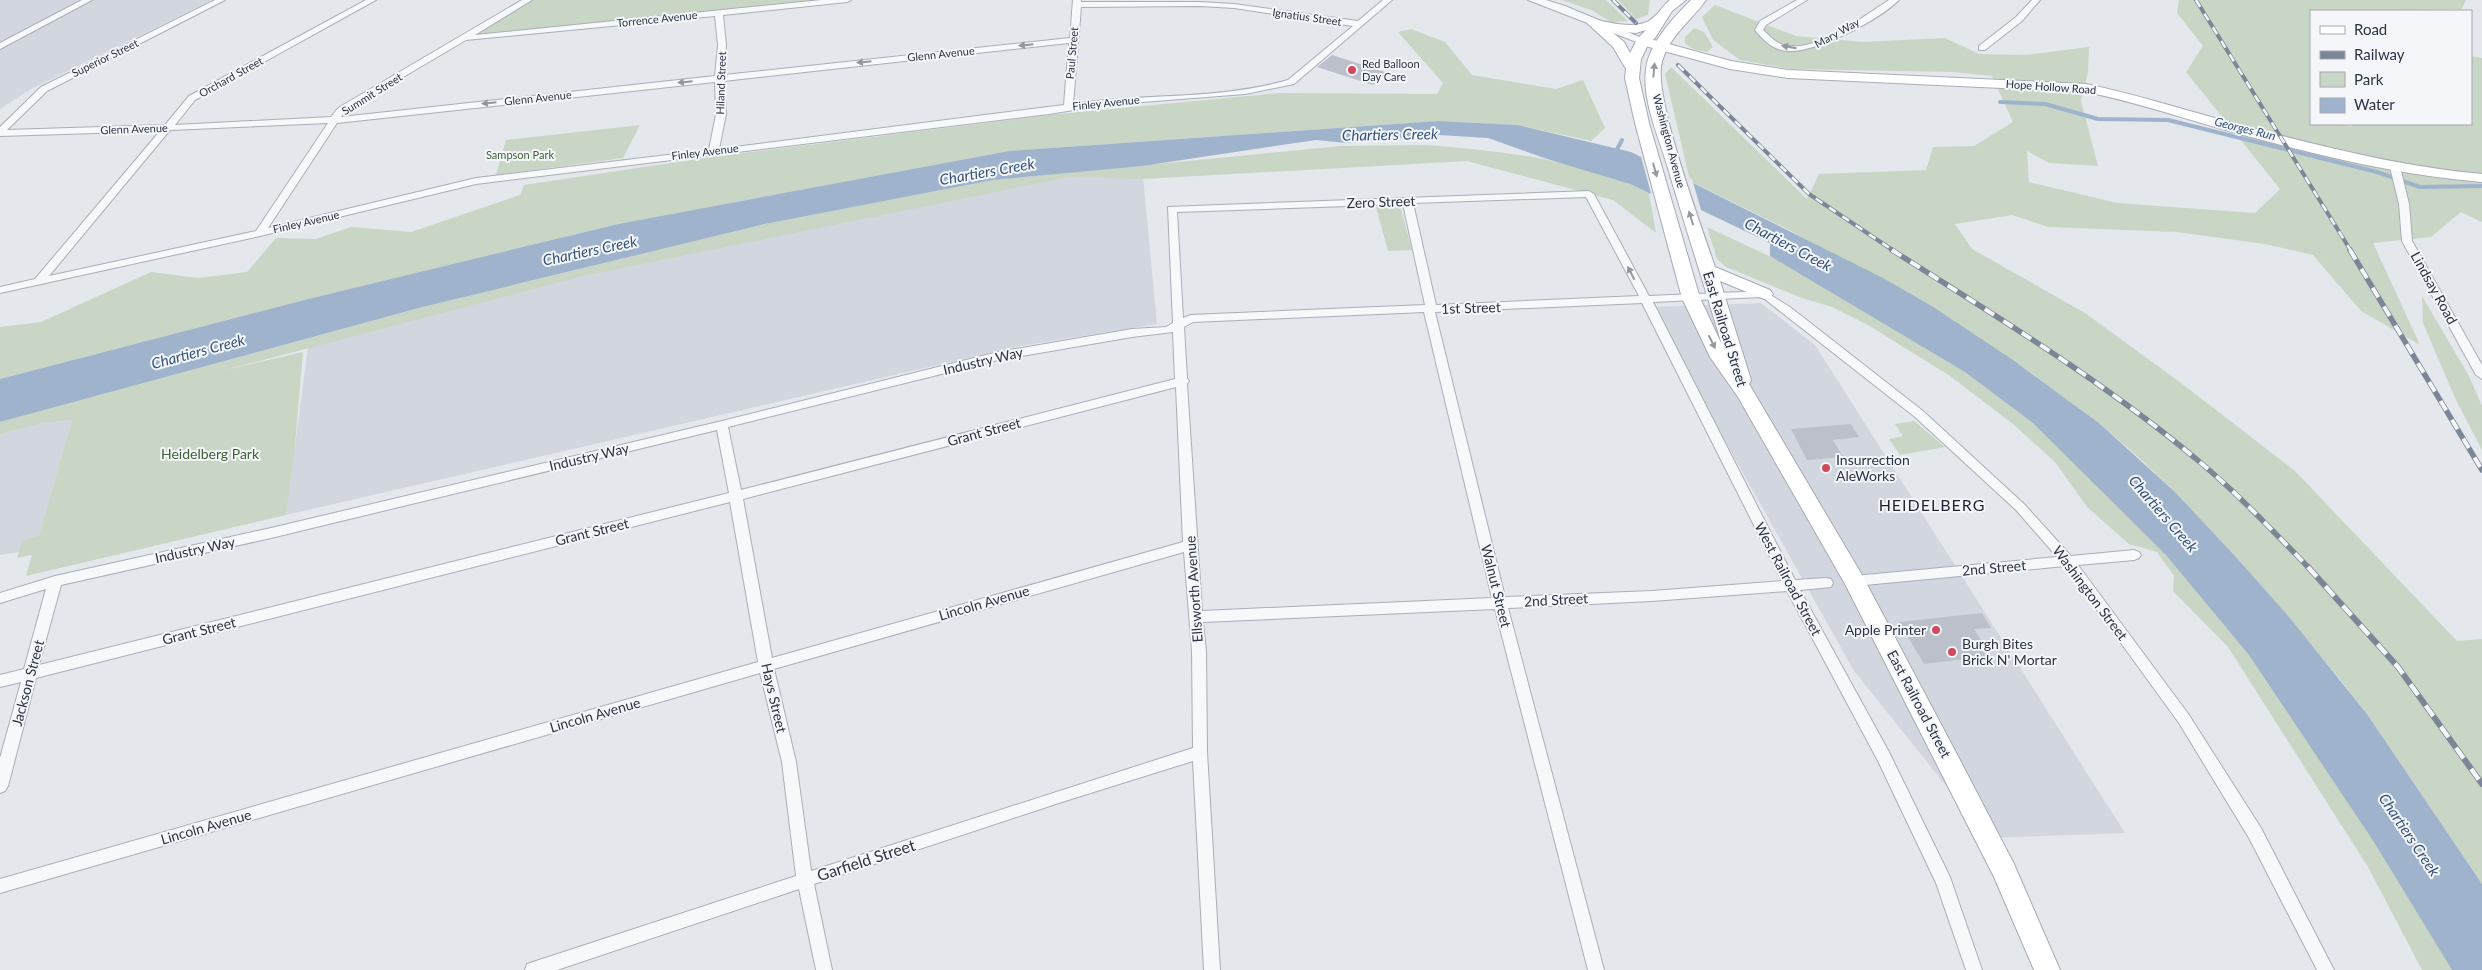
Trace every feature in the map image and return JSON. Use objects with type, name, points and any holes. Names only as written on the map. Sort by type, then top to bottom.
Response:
[{"type":"main road","name":"Washington Avenue","points":[[1676,247],[1642,123],[1632,78],[1632,68],[1643,41],[1667,8],[1679,0]]},
{"type":"main road","name":"Washington Avenue","points":[[1699,0],[1683,16],[1663,47],[1656,60],[1653,76],[1664,129],[1706,267]]},
{"type":"main road","points":[[1598,24],[1636,29],[1659,21]]},
{"type":"main road","points":[[1598,24],[1619,45],[1632,68]]},
{"type":"main road","name":"Hope Hollow Road","points":[[1643,41],[1730,65],[1788,74],[2044,85],[2099,90],[2241,130],[2396,170],[2482,178]]},
{"type":"main road","name":"East Railroad Street","points":[[1676,247],[1691,298],[1719,357],[1746,394],[1854,581],[1988,838],[2047,970]]},
{"type":"main road","points":[[1706,267],[1764,294]]},
{"type":"main road","name":"East Railroad Street","points":[[1706,267],[1746,394]]},
{"type":"street","points":[[0,46],[88,0]]},
{"type":"street","name":"Superior Street","points":[[0,133],[44,89],[55,82],[221,0]]},
{"type":"street","name":"Orchard Street","points":[[40,280],[192,98],[372,0]]},
{"type":"street","name":"Summit Street","points":[[260,233],[341,110],[467,38],[528,0]]},
{"type":"street","name":"Torrence Avenue","points":[[467,38],[847,0]]},
{"type":"street","name":"Finley Avenue","points":[[0,290],[260,233],[476,181],[1049,111],[1088,103],[1243,93],[1277,87],[1291,82],[1388,0]]},
{"type":"street","points":[[1534,0],[1572,11],[1598,24],[1643,41]]},
{"type":"street","name":"Mary Way","points":[[1803,0],[1763,23],[1759,30],[1763,36],[1772,43],[1783,47],[1810,48],[1827,41],[1894,0]]},
{"type":"street","points":[[1982,48],[2019,19],[2036,0]]},
{"type":"street","name":"Ignatius Street","points":[[1076,3],[1225,5],[1359,24]]},
{"type":"street","name":"Paul Street","points":[[1068,107],[1076,3]]},
{"type":"street","name":"Hiland Street","points":[[712,152],[721,114],[719,78],[722,44],[719,13]]},
{"type":"street","name":"Glenn Avenue","points":[[0,133],[336,120],[1074,40]]},
{"type":"street","name":"Lindsay Road","points":[[2396,170],[2404,204],[2407,241],[2482,375]]},
{"type":"street","name":"Zero Street","points":[[1172,209],[1589,194]]},
{"type":"street","name":"West Railroad Street","points":[[1589,194],[1617,244],[1791,586],[1889,766],[1944,882],[1974,970]]},
{"type":"street","name":"Walnut Street","points":[[1407,201],[1432,303],[1429,315],[1500,603],[1596,970]]},
{"type":"street","name":"Ellsworth Avenue","points":[[1172,209],[1183,381],[1190,545],[1197,618],[1200,752],[1212,970]]},
{"type":"street","name":"1st Street","points":[[1179,323],[1194,319],[1646,301],[1764,294]]},
{"type":"street","name":"Washington Street","points":[[1764,294],[1786,309],[1918,414],[2020,507],[2068,561],[2189,727],[2256,833],[2326,970]]},
{"type":"street","name":"Industry Way","points":[[0,598],[55,581],[271,533],[722,425],[998,356],[1168,330],[1179,323]]},
{"type":"street","name":"Grant Street","points":[[0,681],[736,496],[1183,381]]},
{"type":"street","name":"Hays Street","points":[[722,425],[766,666],[788,762],[802,865],[824,970]]},
{"type":"street","name":"Lincoln Avenue","points":[[0,886],[1190,545]]},
{"type":"street","name":"2nd Street","points":[[1854,581],[2134,556]]},
{"type":"street","name":"Jackson Street","points":[[0,786],[55,581]]},
{"type":"street","name":"2nd Street","points":[[1197,618],[1500,603],[1826,583]]},
{"type":"street","name":"Garfield Street","points":[[533,970],[1200,752]]},
{"type":"shaded area","points":[[0,0],[212,0],[31,89],[0,109]]},
{"type":"shaded area","points":[[1142,166],[1157,324],[1020,346],[286,515],[309,339],[993,180]]},
{"type":"shaded area","points":[[1761,303],[1815,345],[2125,833],[1988,838],[1854,671],[1650,307]]},
{"type":"shaded area","points":[[72,420],[39,535],[23,540],[20,552],[0,555],[0,434],[43,423]]},
{"type":"green space","points":[[532,0],[821,0],[476,35]]},
{"type":"green space","points":[[1562,0],[1606,0],[1628,21],[1611,22],[1591,10]]},
{"type":"green space","points":[[1618,0],[1650,0],[1648,15],[1636,19]]},
{"type":"green space","points":[[2179,0],[2466,0],[2462,9],[2310,10],[2310,125],[2345,125],[2351,127],[2352,125],[2472,125],[2472,56],[2482,58],[2482,222],[2461,212],[2431,237],[2373,243],[2420,345],[2361,311],[2313,255],[2265,244],[2177,232],[2048,227],[2012,215],[1955,224],[1972,249],[2085,313],[2181,383],[2295,471],[2457,641],[2482,639],[2482,884],[2367,714],[2339,678],[2235,556],[2176,493],[2099,423],[2013,360],[1791,231],[1690,181],[1665,74],[1671,67],[1807,199],[1819,174],[1926,170],[1933,147],[1974,146],[2013,122],[1992,76],[1953,72],[1791,69],[1740,60],[1713,40],[1702,17],[1715,5],[1796,36],[1863,42],[1945,38],[1979,54],[2027,55],[2089,47],[2088,72],[2081,101],[2098,166],[2049,163],[2027,151],[2029,182],[2117,203],[2255,213],[2280,189],[2186,72],[2203,46],[2177,13]]},
{"type":"green space","points":[[1694,28],[1704,32],[1713,47],[1707,52],[1693,49],[1685,43],[1685,37]]},
{"type":"green space","points":[[1411,29],[1445,42],[1472,75],[1556,89],[1583,80],[1605,128],[1591,141],[1518,125],[1438,121],[1009,151],[618,224],[308,299],[0,379],[0,327],[41,322],[151,272],[198,278],[247,272],[276,238],[316,239],[351,227],[411,232],[520,195],[524,185],[711,157],[1058,114],[1279,93],[1437,94],[1443,83],[1398,32]]},
{"type":"green space","name":"Sampson Park","points":[[640,125],[623,158],[496,175],[506,140]]},
{"type":"green space","name":"Heidelberg Park","points":[[1426,145],[1540,158],[1569,164],[1623,181],[1649,193],[1656,233],[1613,200],[1467,161],[1143,179],[1069,177],[583,276],[225,370],[303,352],[294,456],[286,515],[26,576],[32,555],[17,558],[23,540],[39,535],[72,420],[43,423],[0,434],[0,422],[424,307],[765,224],[993,180],[1341,146]]},
{"type":"green space","points":[[1400,206],[1412,250],[1388,251],[1376,207]]},
{"type":"green space","points":[[1707,227],[1863,300],[1982,375],[2096,472],[2208,588],[2459,970],[2422,970],[2368,867],[2228,647],[2173,591],[2174,576],[2157,552],[2129,544],[2087,507],[2055,462],[2013,424],[1950,376],[1868,325],[1832,307],[1802,298],[1726,267],[1717,259]]},
{"type":"green space","points":[[2422,296],[2469,376],[2482,406],[2482,450],[2455,398],[2423,323]]},
{"type":"green space","points":[[1914,421],[1945,447],[1900,455],[1889,439],[1903,436],[1895,424]]},
{"type":"water","name":"Chartiers Creek","points":[[1438,121],[1518,125],[1631,152],[1883,278],[1930,305],[2013,360],[2099,423],[2176,493],[2235,556],[2289,617],[2367,714],[2482,884],[2482,970],[2452,970],[2374,842],[2249,655],[2166,555],[2033,423],[1965,372],[1770,256],[1770,243],[1701,210],[1649,193],[1630,184],[1544,158],[1488,138],[1439,135],[1346,143],[1316,140],[1142,166],[993,180],[765,224],[423,307],[0,422],[0,379],[308,299],[618,224],[1009,151]]},
{"type":"pier","points":[[1640,153],[1692,179],[1702,213],[1652,197]]},
{"type":"building","name":"Red Balloon Day Care","points":[[1332,55],[1388,73],[1373,85],[1317,67]]},
{"type":"building","points":[[1851,424],[1859,437],[1833,440],[1843,457],[1807,460],[1791,429]]},
{"type":"building","points":[[1982,613],[1991,628],[1974,629],[1991,656],[1924,664],[1899,622]]},
{"type":"waterway","name":"Georges Run","points":[[2000,102],[2045,104],[2098,119],[2168,120],[2377,172],[2420,187],[2482,186]]},
{"type":"waterway","points":[[1615,153],[1622,140]]},
{"type":"railway","points":[[1613,0],[1636,23]]},
{"type":"railway","points":[[2196,0],[2351,251]]},
{"type":"railway","points":[[1678,65],[1809,194],[1894,251]]},
{"type":"railway","points":[[1892,250],[2050,351],[2164,433],[2229,488],[2309,568]]},
{"type":"railway","points":[[2350,250],[2482,470]]},
{"type":"railway","points":[[2308,567],[2398,667],[2482,784]]},
{"type":"place","name":"Red Balloon Day Care","points":[[1352,70]]},
{"type":"place","name":"Insurrection AleWorks","points":[[1826,468]]},
{"type":"place","name":"Apple Printer","points":[[1936,630]]},
{"type":"place","name":"Burgh Bites Brick N' Mortar","points":[[1952,652]]},
{"type":"district","name":"HEIDELBERG","points":[[1932,505]]}]
